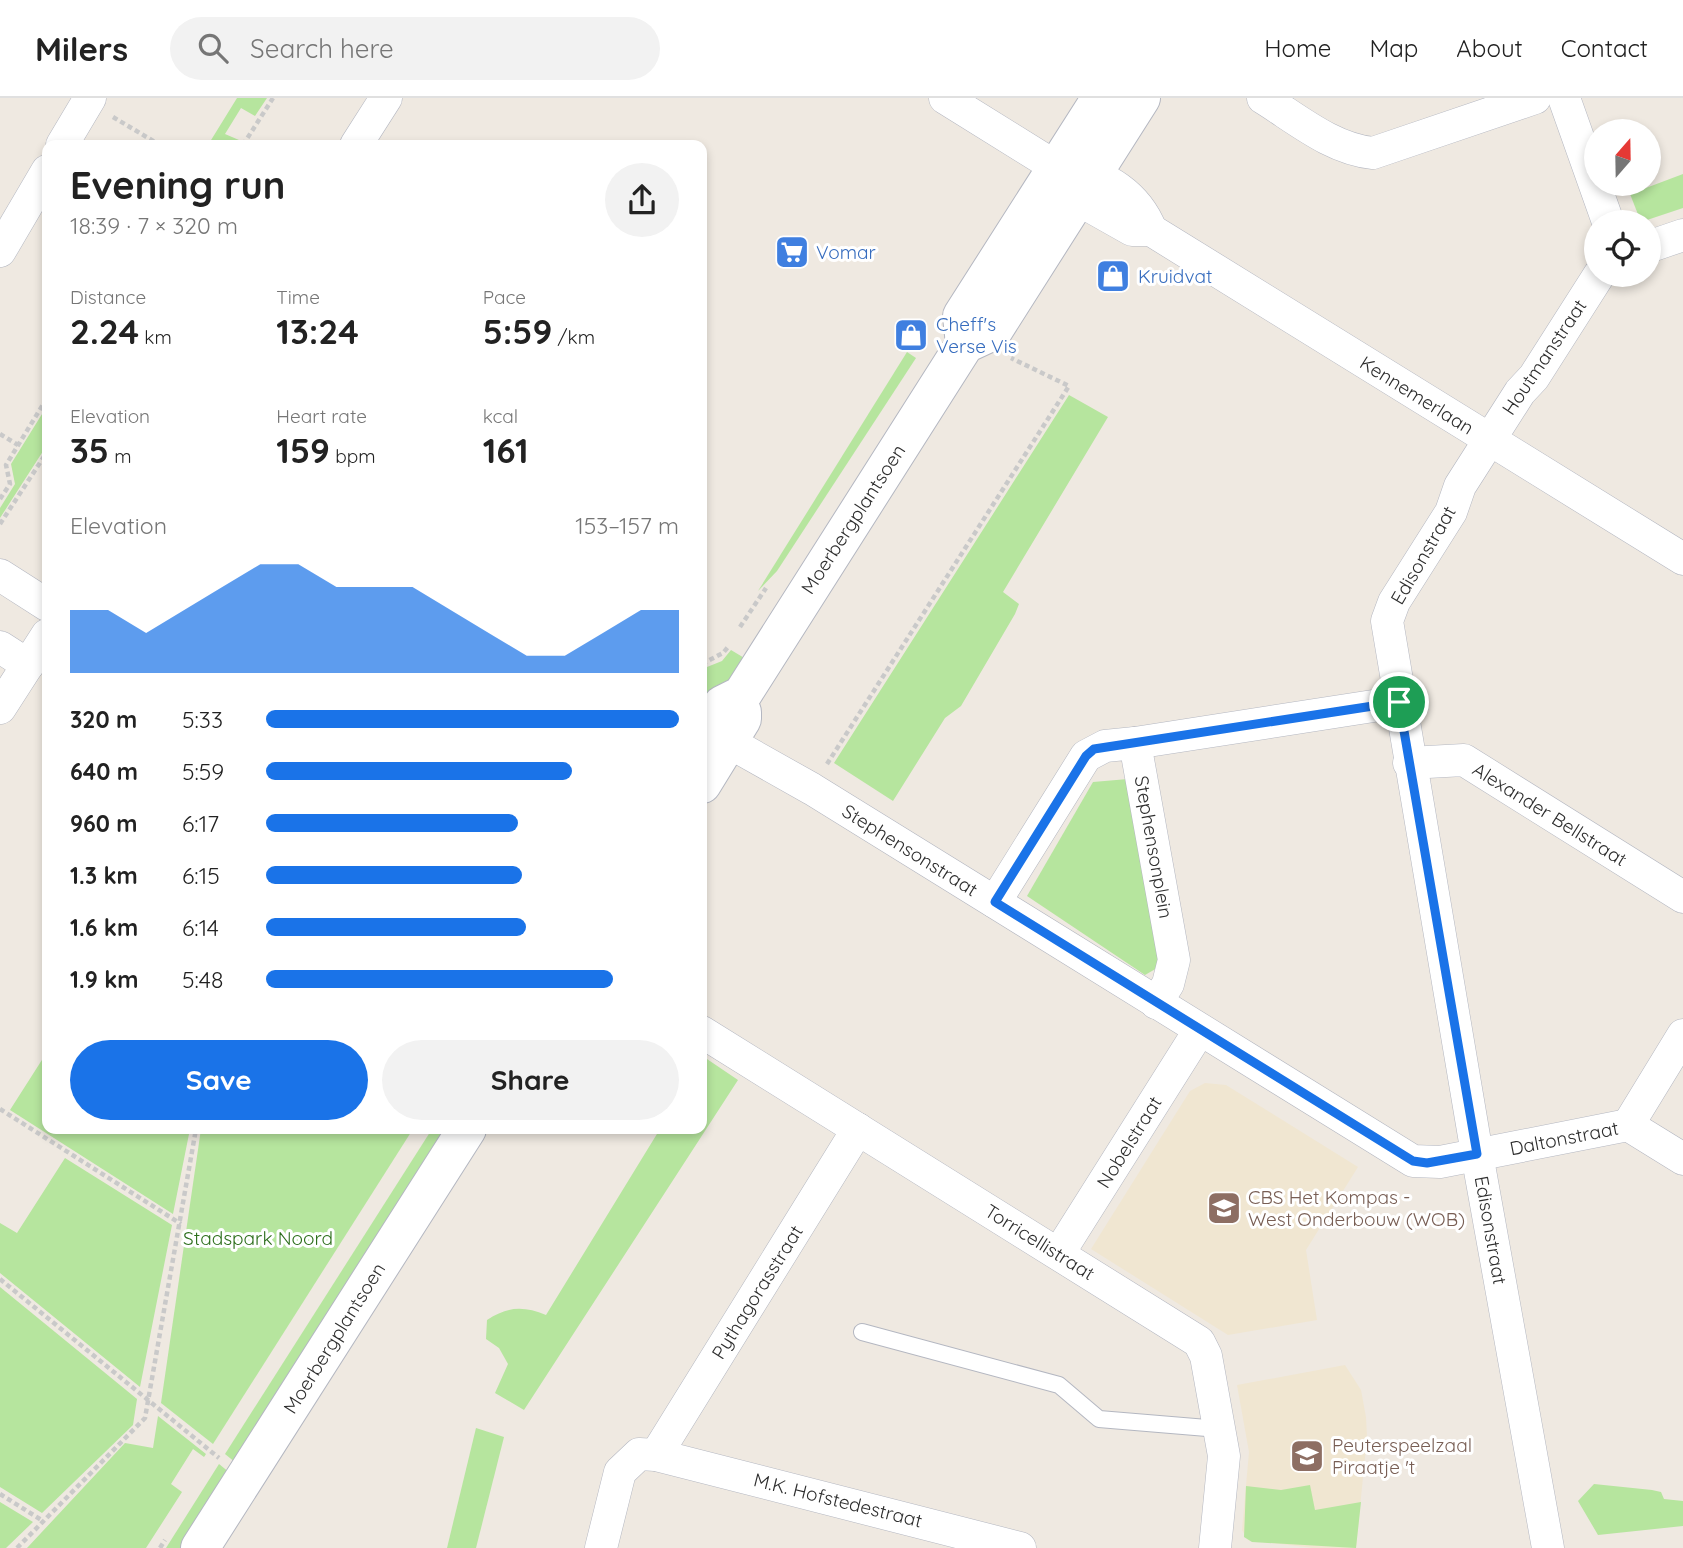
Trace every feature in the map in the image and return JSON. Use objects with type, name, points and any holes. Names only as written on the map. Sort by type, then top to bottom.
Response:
[{"type":"street","name":"Kennemerlaan","points":[[945,98],[1086,186],[1132,230],[1151,230],[1683,559]]},
{"type":"street","points":[[982,348],[962,316],[1101,98]]},
{"type":"street","name":"Moerbergplantsoen","points":[[707,760],[722,705],[742,695],[982,348],[1141,98]]},
{"type":"street","points":[[1263,98],[1338,144],[1355,151],[1373,152],[1535,98]]},
{"type":"street","points":[[1564,98],[1604,210]]},
{"type":"street","points":[[65,140],[89,100]]},
{"type":"street","points":[[358,140],[375,101]]},
{"type":"street","points":[[0,251],[11,209],[42,176]]},
{"type":"street","points":[[1661,243],[1683,235]]},
{"type":"street","name":"Houtmanstraat","points":[[1489,439],[1520,391],[1534,377],[1592,287]]},
{"type":"street","name":"Edisonstraat","points":[[1489,439],[1460,485],[1451,512],[1394,602],[1387,621],[1409,763],[1548,1548]]},
{"type":"street","points":[[0,575],[42,602]]},
{"type":"street","points":[[0,708],[42,643]]},
{"type":"street","points":[[0,648],[28,665]]},
{"type":"street","points":[[995,902],[1086,756],[1105,746],[1399,702]]},
{"type":"street","name":"Stephensonstraat","points":[[712,736],[812,789],[1413,1161],[1427,1163],[1477,1154]]},
{"type":"street","name":"Stephensonplein","points":[[1135,743],[1174,960],[1168,984],[1156,1003]]},
{"type":"street","name":"Alexander Bellstraat","points":[[1409,763],[1449,758],[1464,760],[1683,897]]},
{"type":"street","name":"Nobelstraat","points":[[1059,1253],[1199,1031]]},
{"type":"street","name":"Torricellistraat","points":[[707,1035],[1199,1342],[1206,1356],[1224,1456],[1215,1548]]},
{"type":"street","points":[[1628,1125],[1683,1035]]},
{"type":"street","name":"Daltonstraat","points":[[1477,1154],[1628,1125],[1683,1159]]},
{"type":"street","name":"Pythagorasstraat","points":[[656,1455],[858,1129]]},
{"type":"street","name":"Moerbergplantsoen","points":[[200,1548],[464,1134]]},
{"type":"street","points":[[601,1548],[620,1472],[639,1454],[656,1455]]},
{"type":"street","name":"M.K. Hofstedestraat","points":[[656,1455],[925,1522],[977,1543],[1020,1548]]},
{"type":"lane","points":[[862,1332],[1059,1385],[1099,1419],[1219,1429]]},
{"type":"path","points":[[246,140],[274,98]]},
{"type":"path","points":[[89,100],[152,140]]},
{"type":"path","points":[[812,789],[1069,386],[982,348]]},
{"type":"path","points":[[0,499],[10,484],[6,465],[42,406]]},
{"type":"path","points":[[0,434],[18,445]]},
{"type":"path","points":[[0,524],[42,460]]},
{"type":"path","points":[[0,1109],[181,1224]]},
{"type":"path","points":[[17,1548],[145,1418],[195,1134]]},
{"type":"path","points":[[0,1279],[245,1478]]},
{"type":"path","points":[[0,1494],[43,1521]]},
{"type":"shaded area","name":"CBS Het Kompas - West Onderbouw (WOB)","points":[[1205,1083],[1226,1085],[1358,1167],[1306,1250],[1317,1320],[1228,1335],[1091,1249],[1190,1091]]},
{"type":"shaded area","name":"Peuterspeelzaal Piraatje 't","points":[[1345,1365],[1361,1390],[1366,1417],[1367,1437],[1356,1548],[1313,1548],[1248,1540],[1242,1530],[1249,1452],[1237,1385]]},
{"type":"green space","points":[[237,98],[267,98],[255,116],[241,108],[225,134],[239,140],[211,140]]},
{"type":"green space","points":[[1683,174],[1683,208],[1661,215],[1661,210],[1636,210],[1631,196],[1661,196],[1661,182]]},
{"type":"green space","points":[[907,352],[916,358],[777,571],[758,591]]},
{"type":"green space","points":[[1069,395],[1108,417],[1003,592],[1019,604],[1015,614],[961,706],[945,718],[893,801],[834,763]]},
{"type":"green space","points":[[42,414],[42,453],[0,518],[0,508],[15,484],[11,464]]},
{"type":"green space","points":[[731,650],[746,659],[707,712],[707,667],[722,661]]},
{"type":"green space","points":[[1128,779],[1164,964],[1145,975],[1027,896],[1093,782]]},
{"type":"green space","points":[[707,1059],[738,1080],[707,1128]]},
{"type":"green space","name":"Stadspark Noord","points":[[42,1060],[42,1130],[10,1110]]},
{"type":"green space","name":"Stadspark Noord","points":[[48,1134],[189,1134],[173,1214]]},
{"type":"green space","name":"Stadspark Noord","points":[[200,1134],[410,1134],[213,1444],[161,1403]]},
{"type":"green space","points":[[429,1134],[445,1134],[236,1463],[225,1454]]},
{"type":"green space","points":[[657,1134],[703,1134],[524,1410],[495,1393],[508,1364],[499,1348],[486,1339],[487,1320],[502,1312],[516,1309],[546,1315]]},
{"type":"green space","name":"Stadspark Noord","points":[[65,1158],[172,1225],[140,1387],[0,1273],[0,1223],[17,1233]]},
{"type":"green space","points":[[0,1287],[137,1399],[133,1425],[42,1513],[0,1487]]},
{"type":"green space","points":[[158,1416],[206,1454],[204,1457],[193,1449],[171,1484],[182,1492],[146,1548],[27,1548],[125,1443],[153,1448]]},
{"type":"green space","points":[[476,1428],[504,1437],[476,1548],[447,1548]]},
{"type":"green space","points":[[219,1464],[230,1473],[182,1548],[166,1548]]},
{"type":"green space","points":[[1594,1484],[1652,1490],[1661,1492],[1664,1499],[1683,1501],[1683,1526],[1598,1535],[1578,1501]]},
{"type":"green space","points":[[1310,1485],[1315,1510],[1361,1502],[1356,1548],[1252,1542],[1244,1537],[1246,1486],[1281,1490]]},
{"type":"green space","points":[[0,1502],[33,1522],[6,1548],[0,1548]]},
{"type":"place","name":"Vomar","points":[[792,252]]},
{"type":"place","name":"Kruidvat","points":[[1113,276]]},
{"type":"place","name":"Cheff's Verse Vis","points":[[911,335]]},
{"type":"place","name":"CBS Het Kompas - West Onderbouw (WOB)","points":[[1224,1208]]},
{"type":"place","name":"Peuterspeelzaal Piraatje 't","points":[[1307,1456]]},
{"type":"route","points":[[1399,702],[1477,1154],[1427,1163],[1413,1161],[1199,1031],[995,902],[1086,756],[1094,749],[1399,702]]}]
